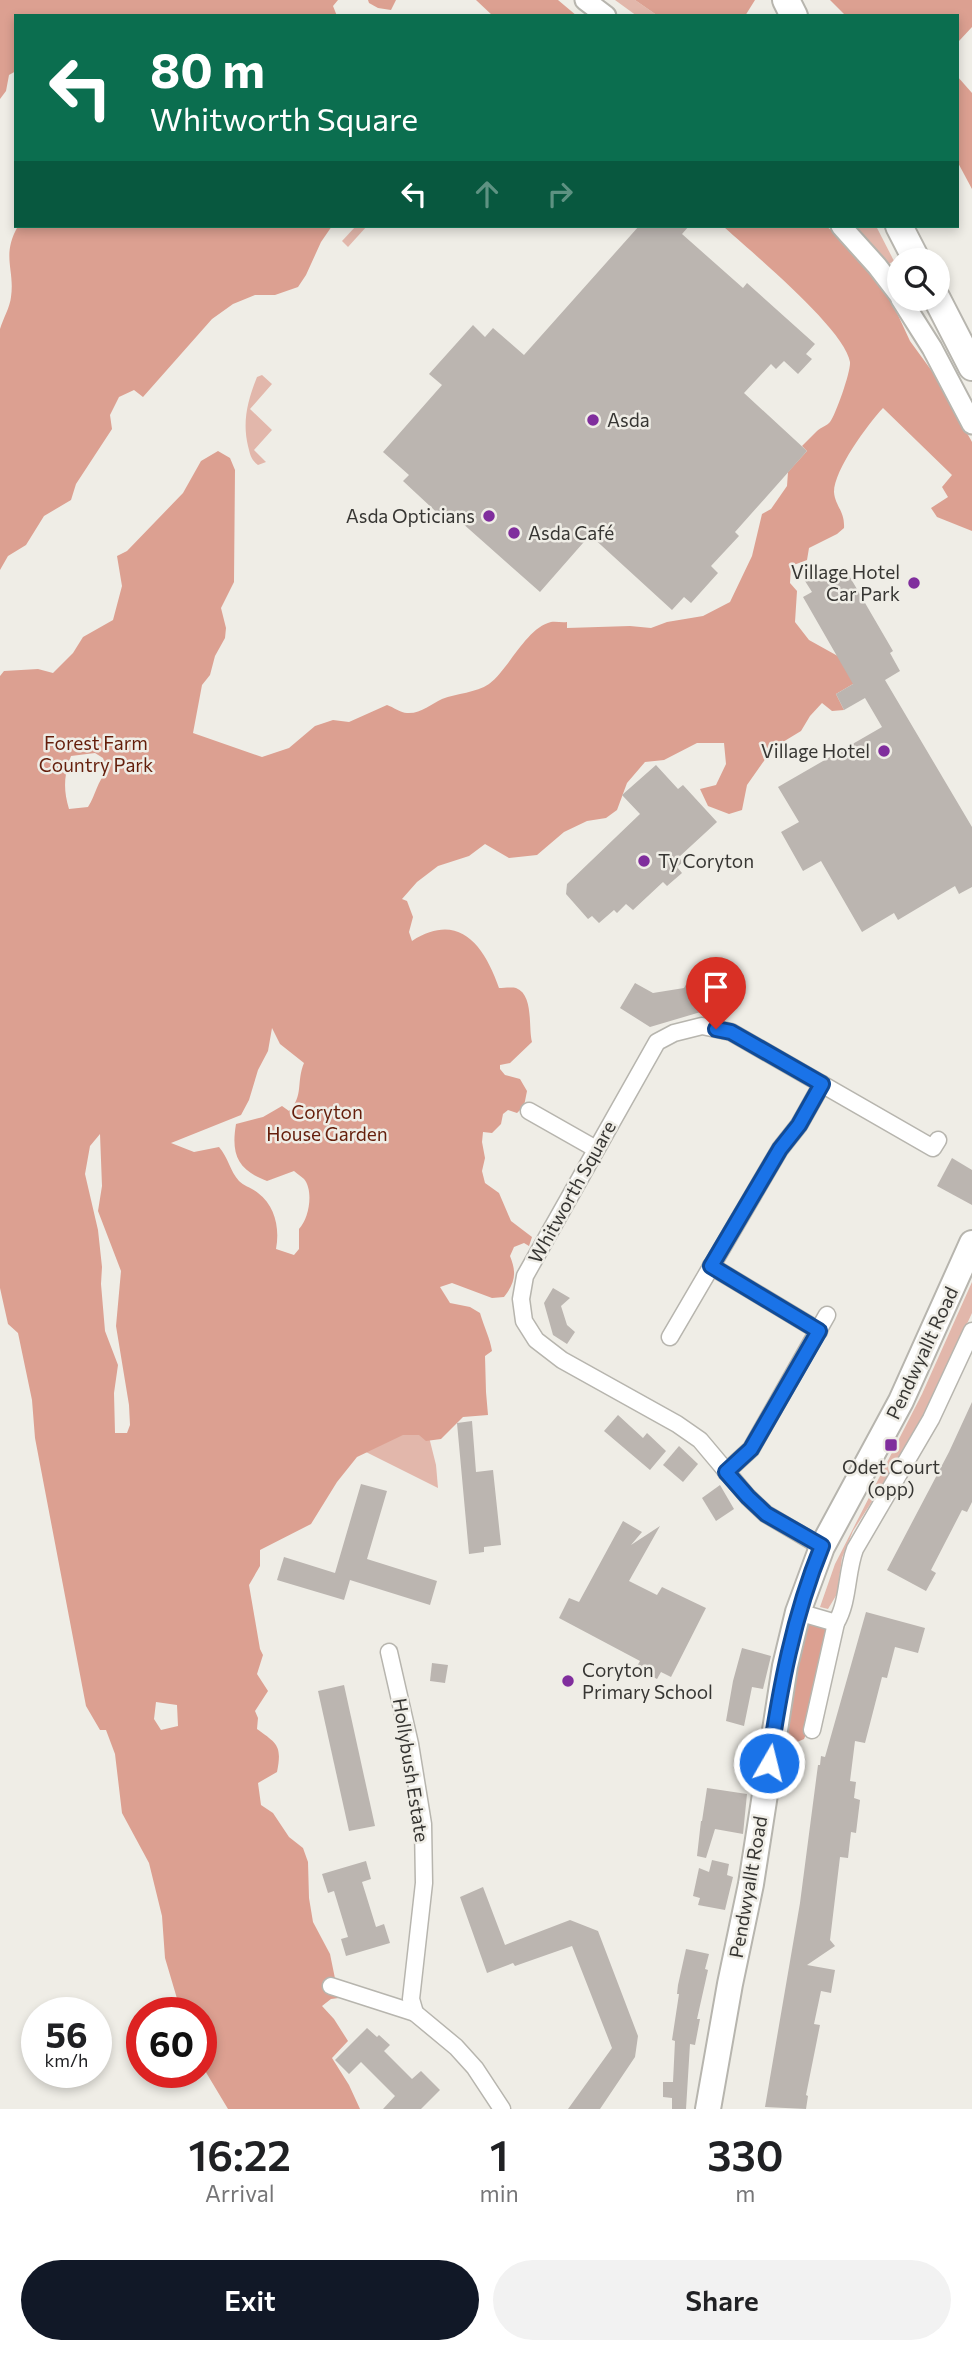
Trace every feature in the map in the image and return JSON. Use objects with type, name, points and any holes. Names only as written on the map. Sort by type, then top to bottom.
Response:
[{"type":"highway","points":[[900,228],[910,248]]},
{"type":"highway","points":[[943,311],[972,367]]},
{"type":"main road","name":"Pendwyallt Road","points":[[708,2109],[751,1884],[785,1666],[798,1612],[822,1546],[901,1401],[972,1243]]},
{"type":"street","points":[[585,0],[603,14]]},
{"type":"street","points":[[843,228],[887,282]]},
{"type":"street","points":[[908,311],[932,348],[972,424]]},
{"type":"street","name":"Whitworth Square","points":[[822,1546],[766,1514],[699,1440],[677,1424],[562,1360],[536,1340],[524,1321],[521,1299],[525,1276],[657,1042],[674,1033],[702,1027],[731,1032],[933,1148],[938,1140]]},
{"type":"street","points":[[670,1337],[780,1149],[799,1125],[822,1084]]},
{"type":"street","points":[[529,1111],[596,1149]]},
{"type":"street","points":[[711,1266],[819,1331]]},
{"type":"street","points":[[726,1472],[751,1449],[827,1315]]},
{"type":"street","points":[[812,1730],[836,1623],[843,1612],[851,1561],[860,1537],[896,1482],[931,1419],[972,1331]]},
{"type":"street","points":[[798,1612],[836,1623]]},
{"type":"street","name":"Hollybush Estate","points":[[389,1653],[410,1744],[423,1824],[424,1883],[411,1998],[415,2013]]},
{"type":"street","points":[[331,1986],[415,2013],[456,2047],[475,2068],[502,2109]]},
{"type":"shaded area","points":[[615,0],[635,0],[655,14],[634,14]]},
{"type":"shaded area","points":[[354,228],[365,228],[348,247],[342,241]]},
{"type":"shaded area","points":[[854,228],[877,228],[887,248],[885,266]]},
{"type":"shaded area","points":[[262,375],[272,384],[250,409],[272,430],[254,450],[266,462],[258,465],[249,452],[246,419],[257,377]]},
{"type":"shaded area","points":[[972,1282],[972,1313],[919,1428],[853,1531],[842,1558],[837,1594],[828,1609],[820,1607],[835,1564],[922,1394]]},
{"type":"shaded area","points":[[426,1425],[436,1465],[438,1488],[360,1449]]},
{"type":"green space","points":[[0,0],[338,0],[333,6],[336,14],[14,14],[14,72],[9,75],[6,91],[0,99]]},
{"type":"green space","points":[[368,0],[396,0],[391,10],[378,8]]},
{"type":"green space","points":[[476,0],[558,0],[575,14],[491,14]]},
{"type":"green space","points":[[635,0],[755,0],[746,14],[655,14]]},
{"type":"green space","points":[[830,0],[972,0],[972,27],[959,41],[959,14],[844,14]]},
{"type":"green space","points":[[959,78],[972,93],[972,189],[959,165]]},
{"type":"green space","points":[[17,228],[331,228],[298,287],[275,295],[255,295],[233,304],[212,319],[143,397],[134,390],[119,397],[110,415],[112,429],[76,484],[71,500],[44,516],[26,545],[8,556],[0,570],[0,329],[12,287],[9,254]]},
{"type":"green space","name":"Coryton House Garden","points":[[725,228],[828,228],[842,239],[887,295],[887,311],[896,311],[910,341],[934,374],[972,442],[972,531],[937,517],[931,508],[948,497],[942,487],[952,475],[883,408],[853,448],[835,483],[835,497],[843,517],[844,528],[809,548],[807,560],[791,566],[790,583],[797,591],[795,622],[809,640],[870,674],[836,694],[844,710],[832,711],[822,703],[801,731],[773,748],[747,785],[742,810],[729,814],[708,806],[700,789],[716,785],[726,764],[724,743],[697,743],[664,760],[645,762],[627,783],[617,810],[606,818],[587,821],[564,832],[537,855],[509,858],[485,844],[469,856],[438,866],[417,882],[402,899],[407,901],[413,917],[409,932],[412,941],[429,933],[456,931],[477,946],[486,958],[499,988],[516,988],[526,997],[532,1042],[510,1063],[500,1065],[505,1075],[520,1079],[527,1091],[524,1106],[517,1113],[508,1110],[503,1114],[501,1124],[492,1133],[483,1132],[485,1158],[482,1171],[485,1183],[499,1193],[511,1221],[532,1237],[529,1246],[524,1243],[514,1247],[510,1256],[514,1278],[504,1297],[492,1298],[452,1283],[440,1287],[450,1303],[470,1307],[480,1313],[492,1351],[485,1356],[488,1415],[463,1417],[441,1439],[426,1441],[419,1435],[403,1435],[357,1457],[337,1482],[311,1524],[260,1550],[260,1566],[249,1585],[263,1655],[257,1674],[268,1691],[255,1711],[258,1718],[257,1729],[274,1742],[279,1756],[277,1772],[258,1783],[261,1805],[273,1813],[289,1837],[303,1848],[308,1862],[313,1922],[330,1954],[339,1998],[331,1999],[322,2006],[348,2041],[332,2058],[360,2109],[228,2109],[215,2088],[217,1997],[177,1997],[165,1958],[162,1916],[149,1863],[122,1813],[115,1754],[106,1730],[100,1730],[86,1706],[35,1438],[32,1400],[18,1333],[8,1324],[0,1288],[0,676],[4,671],[38,669],[53,673],[73,653],[83,637],[113,620],[122,586],[117,556],[127,551],[183,493],[201,461],[218,451],[230,458],[235,470],[234,582],[221,608],[226,628],[225,638],[215,656],[210,675],[202,685],[193,733],[262,757],[289,748],[315,726],[333,720],[349,722],[387,705],[405,713],[417,712],[442,699],[484,687],[496,677],[534,632],[551,622],[567,622],[567,628],[651,628],[667,622],[703,616],[730,602],[752,556],[762,514],[771,509],[787,486],[788,472],[807,451],[802,446],[833,417],[846,383],[850,362],[844,348],[815,311]],"holes":[[[95,753],[103,758],[107,771],[88,807],[69,809],[65,782],[71,756]],[[272,1028],[280,1044],[304,1063],[297,1100],[289,1111],[282,1106],[263,1117],[236,1124],[235,1144],[238,1160],[257,1177],[267,1181],[294,1171],[307,1184],[309,1205],[299,1229],[299,1249],[294,1255],[276,1249],[277,1225],[269,1204],[239,1181],[219,1147],[194,1152],[171,1143],[241,1115],[268,1051]],[[100,1134],[102,1186],[98,1211],[121,1271],[116,1326],[129,1405],[130,1425],[127,1433],[115,1433],[114,1393],[118,1365],[105,1331],[98,1230],[85,1174],[90,1146]],[[156,1702],[177,1705],[178,1726],[161,1730],[154,1719]]]},
{"type":"green space","points":[[807,1621],[823,1623],[826,1640],[821,1651],[810,1725],[804,1739],[795,1743],[784,1741],[786,1684],[797,1671]]},
{"type":"building","name":"Asda","points":[[637,228],[687,228],[682,234],[743,288],[747,283],[815,344],[806,354],[812,359],[798,374],[784,361],[776,369],[771,364],[744,393],[807,451],[735,532],[739,536],[711,566],[718,573],[691,603],[684,597],[672,610],[590,535],[540,592],[452,514],[446,521],[403,481],[409,475],[383,452],[442,385],[429,374],[473,325],[485,337],[493,328],[524,355]]},
{"type":"building","name":"Village Hotel","points":[[827,568],[833,580],[847,572],[893,651],[890,653],[900,671],[885,680],[972,827],[972,887],[959,894],[955,886],[898,920],[894,913],[862,932],[821,861],[803,871],[781,832],[799,822],[778,787],[882,727],[865,698],[844,710],[836,694],[853,684],[803,597],[812,592],[805,581]]},
{"type":"building","points":[[656,765],[678,789],[683,785],[717,822],[679,857],[683,862],[677,867],[682,873],[667,886],[663,882],[633,910],[626,904],[617,913],[614,910],[599,923],[592,916],[588,919],[566,894],[567,884],[640,814],[622,795]]},
{"type":"building","points":[[696,967],[722,982],[704,1011],[650,1027],[620,1008],[635,983],[653,993],[684,988]]},
{"type":"building","points":[[952,1158],[972,1170],[972,1205],[937,1186]]},
{"type":"building","points":[[553,1288],[570,1298],[561,1306],[567,1325],[575,1332],[567,1344],[553,1335],[544,1303]]},
{"type":"building","points":[[972,1402],[972,1502],[967,1512],[962,1510],[931,1570],[936,1573],[926,1591],[887,1570]]},
{"type":"building","points":[[618,1415],[643,1438],[647,1433],[666,1451],[650,1470],[604,1431]]},
{"type":"building","points":[[472,1421],[476,1472],[493,1470],[501,1545],[484,1547],[484,1552],[469,1554],[457,1423]]},
{"type":"building","points":[[679,1446],[698,1464],[683,1482],[663,1465]]},
{"type":"building","points":[[361,1484],[387,1491],[367,1559],[437,1581],[430,1605],[350,1580],[344,1600],[277,1580],[284,1557],[335,1573]]},
{"type":"building","points":[[720,1485],[734,1509],[716,1521],[702,1498]]},
{"type":"building","points":[[623,1521],[642,1532],[631,1545],[660,1526],[629,1581],[657,1595],[662,1587],[706,1608],[671,1677],[661,1672],[657,1679],[636,1668],[640,1661],[559,1618],[569,1598],[579,1602]]},
{"type":"building","points":[[866,1612],[925,1628],[918,1653],[895,1647],[887,1678],[882,1677],[865,1743],[855,1741],[850,1781],[856,1782],[854,1798],[860,1800],[856,1833],[851,1832],[848,1858],[840,1857],[830,1940],[835,1946],[807,1965],[835,1970],[831,1993],[821,1991],[814,2024],[820,2025],[806,2095],[806,2109],[765,2107],[800,1903],[818,1765],[821,1756],[825,1757]]},
{"type":"building","points":[[742,1648],[771,1656],[763,1689],[752,1687],[744,1726],[726,1721]]},
{"type":"building","points":[[432,1663],[448,1665],[445,1683],[430,1681]]},
{"type":"building","points":[[344,1685],[375,1826],[349,1831],[318,1691]]},
{"type":"building","points":[[707,1788],[747,1794],[743,1834],[715,1829],[706,1858],[697,1856]]},
{"type":"building","points":[[712,1860],[729,1864],[727,1875],[733,1877],[725,1910],[698,1905],[700,1898],[693,1896],[699,1868],[709,1872]]},
{"type":"building","points":[[366,1861],[371,1879],[362,1882],[376,1927],[384,1924],[390,1943],[346,1956],[341,1939],[348,1937],[334,1891],[328,1893],[322,1874]]},
{"type":"building","points":[[483,1887],[505,1945],[570,1920],[598,1931],[638,2036],[635,2057],[600,2109],[568,2109],[612,2048],[572,1946],[487,1973],[460,1897]]},
{"type":"building","points":[[686,1949],[709,1954],[705,1969],[708,1970],[697,2019],[700,2019],[695,2045],[690,2044],[686,2109],[672,2109],[672,2098],[663,2097],[663,2082],[673,2082],[675,2041],[672,2040],[678,1985]]},
{"type":"building","points":[[367,2028],[390,2045],[384,2051],[412,2079],[421,2071],[440,2090],[421,2109],[383,2109],[395,2096],[361,2062],[349,2074],[335,2060]]},
{"type":"place","name":"Asda","points":[[593,420]]},
{"type":"place","name":"Asda Opticians","points":[[489,516]]},
{"type":"place","name":"Asda Café","points":[[514,533]]},
{"type":"place","name":"Village Hotel Car Park","points":[[914,583]]},
{"type":"place","name":"Village Hotel","points":[[884,751]]},
{"type":"place","name":"Ty Coryton","points":[[644,861]]},
{"type":"place","name":"Odet Court (opp)","points":[[891,1445]]},
{"type":"place","name":"Coryton Primary School","points":[[568,1681]]},
{"type":"route","points":[[716,1029],[731,1032],[822,1084],[711,1266],[819,1331],[751,1449],[726,1472],[766,1514],[822,1546],[790,1641],[769,1763]]},
{"type":"park label","name":"Forest Farm Country Park","points":[[96,754]]}]
